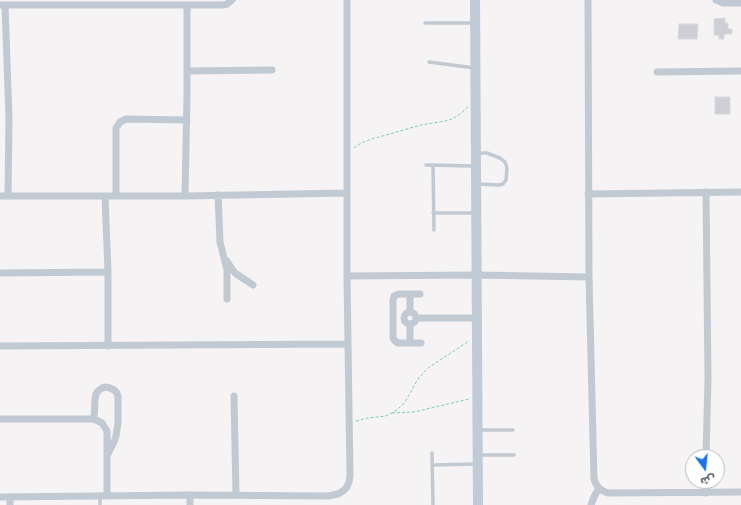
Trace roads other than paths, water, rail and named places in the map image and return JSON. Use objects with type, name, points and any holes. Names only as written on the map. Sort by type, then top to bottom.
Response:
[{"type":"street","points":[[8,196],[9,118],[2,5],[111,2],[187,5],[227,4],[232,0]]},
{"type":"street","points":[[0,497],[190,495],[328,496],[338,494],[347,487],[349,482],[349,423],[347,344],[347,0]]},
{"type":"street","points":[[475,0],[478,505]]},
{"type":"street","points":[[588,0],[589,277],[594,479],[596,484],[603,491],[614,493],[741,492]]},
{"type":"street","points":[[716,0],[723,3],[741,3]]},
{"type":"street","points":[[185,196],[187,120],[187,5]]},
{"type":"street","points":[[187,71],[272,70]]},
{"type":"street","points":[[657,72],[741,71]]},
{"type":"street","points":[[116,196],[116,128],[120,122],[126,119],[187,120]]},
{"type":"street","points":[[706,192],[708,378],[706,449]]},
{"type":"street","points":[[588,194],[741,192]]},
{"type":"street","points":[[0,196],[347,194]]},
{"type":"street","points":[[218,195],[219,236],[227,270],[227,299]]},
{"type":"street","points":[[105,196],[108,272],[108,346]]},
{"type":"street","points":[[223,254],[234,271],[253,285]]},
{"type":"street","points":[[0,273],[108,272]]},
{"type":"street","points":[[347,276],[477,275],[589,277]]},
{"type":"street","points":[[420,294],[397,294],[394,296],[393,318],[394,339],[398,342],[421,343]]},
{"type":"street","points":[[410,294],[410,312]]},
{"type":"street","points":[[410,312],[414,313],[416,318]]},
{"type":"street","points":[[404,318],[405,314],[410,312]]},
{"type":"street","points":[[393,318],[404,318]]},
{"type":"street","points":[[404,318],[405,322],[410,324]]},
{"type":"street","points":[[416,318],[477,318]]},
{"type":"street","points":[[410,324],[414,323],[416,318]]},
{"type":"street","points":[[410,324],[410,343]]},
{"type":"street","points":[[0,346],[347,344]]},
{"type":"street","points":[[94,419],[95,399],[98,391],[106,387],[114,390],[118,397],[118,423],[114,442],[107,454]]},
{"type":"street","points":[[234,396],[236,495]]},
{"type":"street","points":[[0,419],[99,420],[107,431],[104,496]]},
{"type":"street","points":[[591,505],[599,488]]},
{"type":"street","points":[[190,495],[190,505]]},
{"type":"street","points":[[10,497],[10,505]]},
{"type":"lane","points":[[426,23],[475,22]]},
{"type":"lane","points":[[429,62],[476,68]]},
{"type":"lane","points":[[476,153],[487,154],[500,158],[505,162],[506,180],[503,184],[499,185],[476,184]]},
{"type":"lane","points":[[426,164],[476,166]]},
{"type":"lane","points":[[433,165],[434,230]]},
{"type":"lane","points":[[433,213],[476,213]]},
{"type":"lane","points":[[478,430],[513,430]]},
{"type":"lane","points":[[432,453],[432,504]]},
{"type":"lane","points":[[432,465],[514,455]]},
{"type":"lane","points":[[100,505],[104,496]]}]
